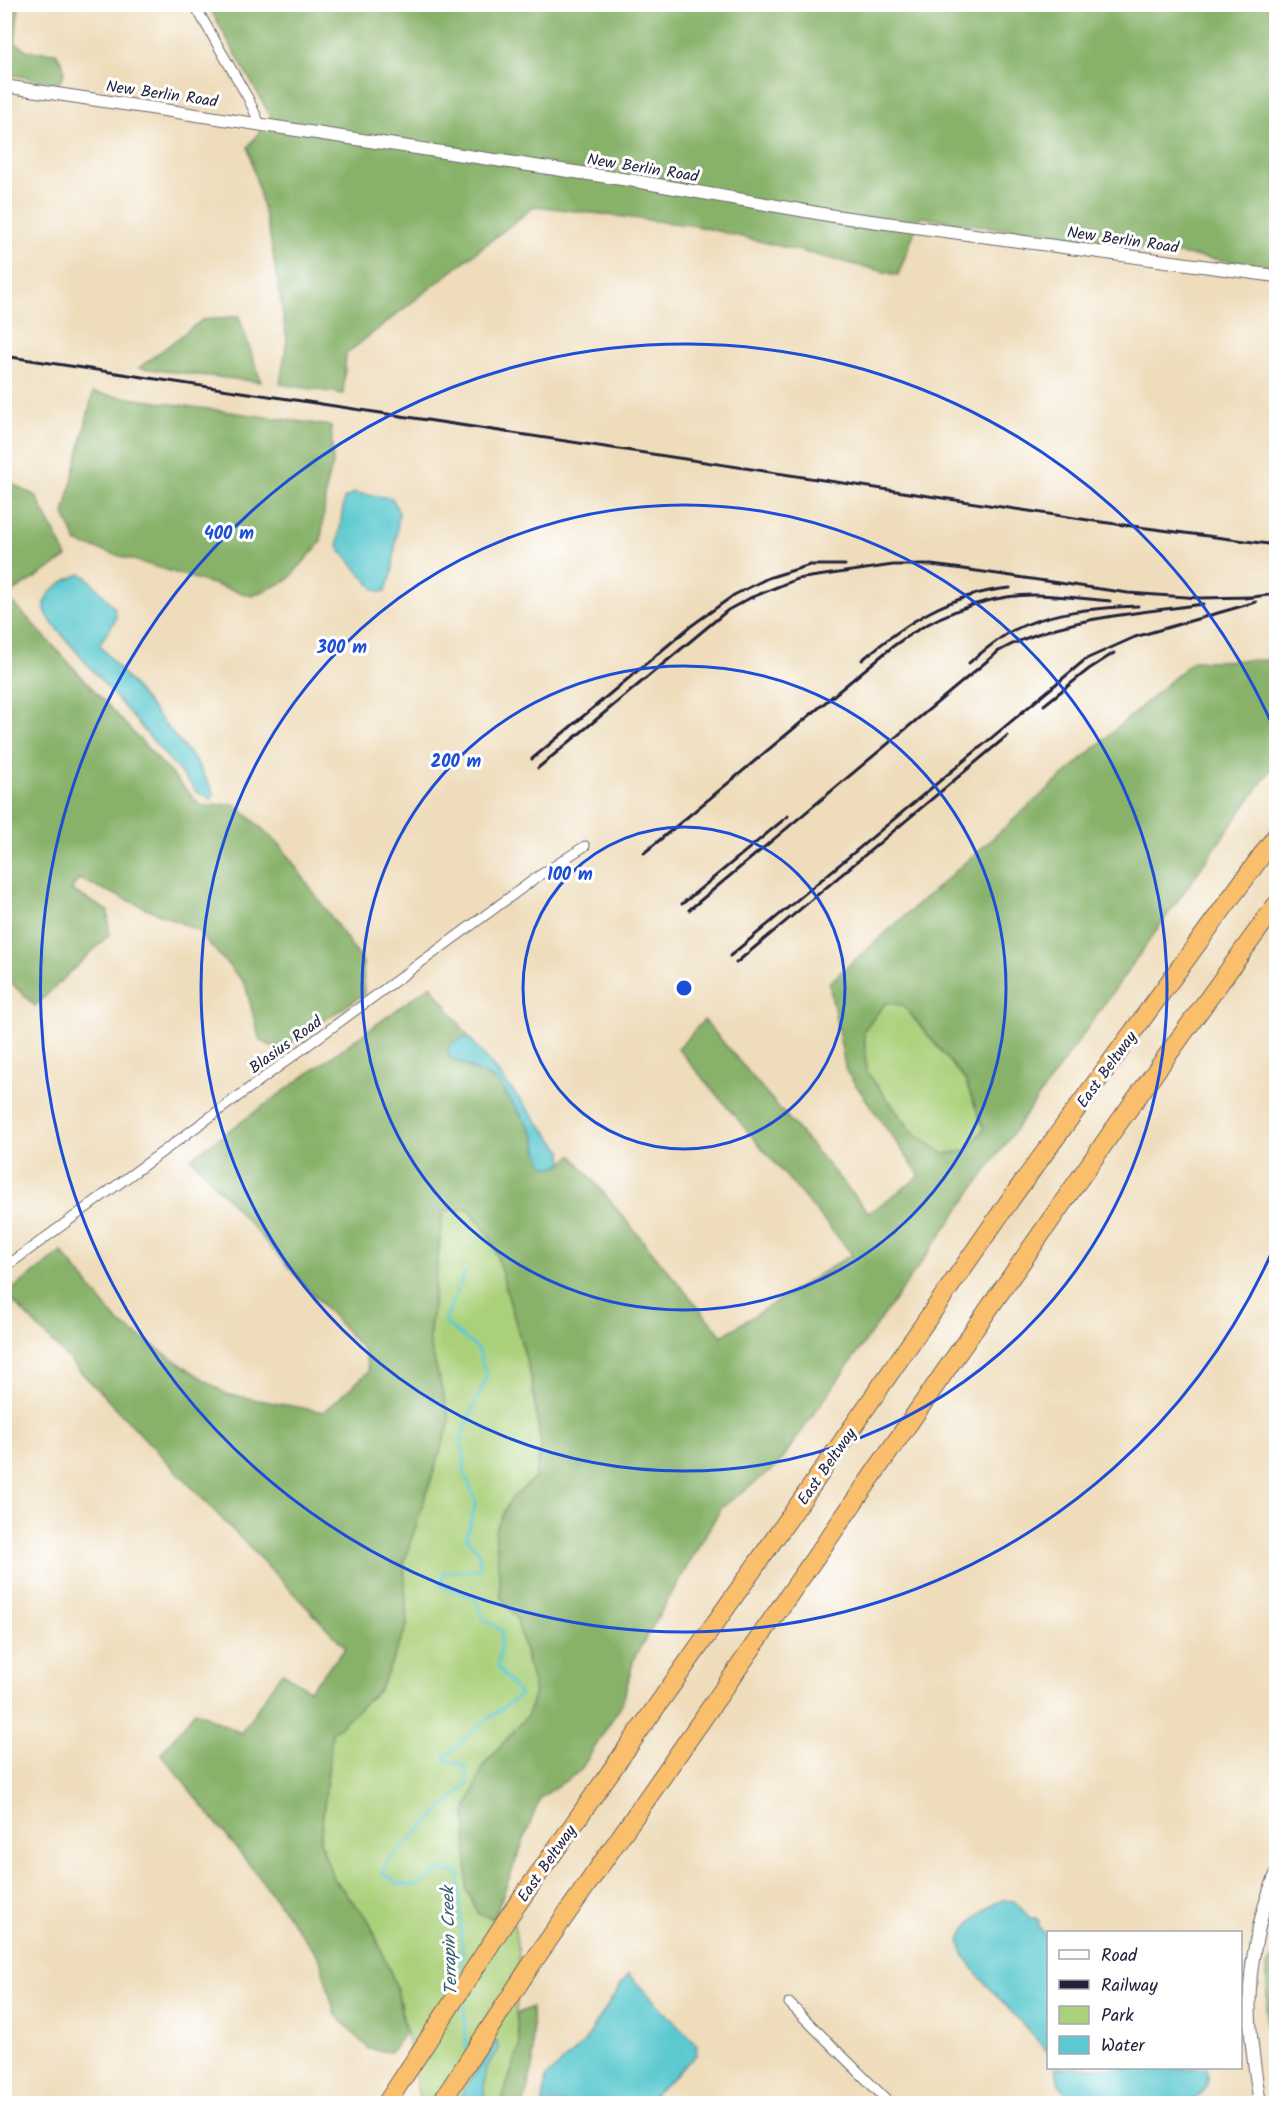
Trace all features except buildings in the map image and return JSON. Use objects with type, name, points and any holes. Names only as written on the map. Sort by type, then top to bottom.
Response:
[{"type":"highway","name":"East Beltway","points":[[389,2099],[511,1912],[800,1504],[1010,1200],[1276,836]]},
{"type":"highway","points":[[440,2103],[533,1962],[1117,1125],[1276,905]]},
{"type":"street","points":[[195,4],[248,98],[260,124]]},
{"type":"street","name":"New Berlin Road","points":[[4,86],[635,181],[834,216],[1276,276]]},
{"type":"street","name":"Blasius Road","points":[[4,1268],[540,876],[585,846]]},
{"type":"street","points":[[1260,2103],[1250,2019],[1250,1991],[1257,1936],[1276,1874]]},
{"type":"street","points":[[789,2003],[891,2103]]},
{"type":"green space","points":[[4,5],[19,5],[15,42],[28,51],[56,53],[64,68],[59,83],[5,74]]},
{"type":"green space","points":[[208,5],[1276,5],[1276,268],[920,217],[898,275],[697,226],[535,206],[346,354],[343,394],[280,384],[287,340],[270,236],[248,147],[271,117]]},
{"type":"green space","points":[[239,316],[261,382],[139,368],[202,320]]},
{"type":"green space","points":[[93,393],[331,426],[333,465],[327,481],[321,542],[287,581],[252,596],[77,543],[64,514]]},
{"type":"green space","points":[[5,480],[36,496],[67,557],[7,596],[201,806],[235,804],[281,846],[363,962],[364,994],[280,1050],[260,1041],[245,984],[197,930],[79,879],[71,890],[108,911],[109,935],[35,1006],[5,977]]},
{"type":"green space","points":[[1276,660],[1276,762],[777,1466],[721,1508],[634,1658],[623,1702],[580,1771],[540,1798],[494,1918],[478,1914],[467,1890],[466,1810],[483,1766],[528,1715],[535,1692],[517,1619],[501,1597],[495,1530],[510,1500],[535,1478],[541,1446],[531,1377],[493,1242],[470,1209],[443,1211],[429,1340],[450,1421],[404,1562],[407,1626],[380,1689],[332,1733],[320,1842],[333,1878],[369,1921],[397,1988],[405,2033],[391,2052],[369,2049],[335,2014],[320,1959],[256,1873],[161,1754],[195,1711],[241,1733],[282,1672],[309,1690],[346,1648],[6,1294],[62,1252],[119,1323],[226,1394],[324,1412],[369,1371],[364,1351],[191,1158],[431,985],[471,1040],[463,1038],[450,1057],[497,1081],[535,1135],[539,1155],[563,1164],[572,1155],[722,1336],[852,1254],[678,1049],[704,1020],[869,1213],[920,1176],[846,1071],[829,983],[1193,661]],"holes":[[[886,1003],[903,1005],[965,1080],[984,1129],[966,1151],[944,1154],[913,1133],[866,1071],[864,1030]]]},
{"type":"green space","points":[[886,1002],[903,1005],[965,1080],[984,1129],[966,1151],[944,1154],[913,1133],[866,1071],[864,1030]]},
{"type":"green space","points":[[470,1208],[493,1242],[531,1377],[541,1447],[535,1478],[510,1500],[501,1597],[517,1619],[535,1692],[528,1715],[483,1766],[478,1914],[514,1924],[519,1955],[516,2014],[520,2045],[501,2103],[484,2103],[485,2070],[499,2049],[497,2042],[456,2103],[420,2103],[397,1988],[369,1921],[333,1878],[320,1842],[332,1733],[380,1689],[407,1626],[404,1562],[450,1422],[429,1340],[443,1211]]},
{"type":"green space","points":[[1276,1951],[1276,2103],[1267,2053],[1267,1965]]},
{"type":"green space","points":[[532,2007],[533,2065],[524,2103],[501,2103],[520,2045],[516,2014]]},
{"type":"water","points":[[354,493],[392,498],[399,513],[392,574],[385,591],[380,592],[374,589],[339,549],[344,499]]},
{"type":"water","points":[[81,574],[87,577],[114,607],[115,621],[100,643],[101,647],[196,762],[214,793],[211,799],[197,792],[52,623],[45,609],[47,597],[51,591]]},
{"type":"water","points":[[463,1038],[471,1040],[562,1151],[563,1164],[554,1167],[545,1166],[539,1155],[535,1135],[497,1081],[450,1057],[448,1049],[452,1043]]},
{"type":"water","points":[[1003,1900],[1014,1901],[1030,1918],[1036,1918],[1039,1921],[1039,1927],[1047,1936],[1047,2051],[977,1974],[965,1956],[959,1941],[966,1928],[990,1907]]},
{"type":"water","points":[[628,1974],[697,2045],[696,2055],[646,2103],[543,2103],[546,2077],[583,2044]]},
{"type":"water","points":[[497,2041],[499,2049],[485,2070],[484,2103],[456,2103]]},
{"type":"water","points":[[1055,2069],[1207,2069],[1208,2074],[1205,2088],[1190,2103],[1072,2103],[1059,2082]]},
{"type":"waterway","name":"Terrapin Creek","points":[[463,1971],[459,1874],[442,1869],[417,1886],[398,1884],[382,1872],[388,1861],[468,1784],[466,1767],[444,1758],[484,1722],[520,1695],[498,1668],[502,1631],[483,1618],[475,1598],[440,1585],[444,1573],[480,1569],[479,1551],[466,1538],[476,1502],[464,1472],[465,1456],[460,1440],[487,1376],[478,1349],[444,1322],[465,1273]]},
{"type":"waterway","name":"Terrapin Creek","points":[[464,1998],[466,2049]]},
{"type":"railway","points":[[4,356],[1101,522],[1276,545]]},
{"type":"railway","points":[[532,759],[691,626],[734,595],[768,578],[810,565],[845,565]]},
{"type":"railway","points":[[538,768],[728,610],[750,598],[797,579],[893,565],[931,565],[1128,593],[1200,598],[1252,597]]},
{"type":"railway","points":[[862,660],[913,622],[948,603],[967,596],[1010,588]]},
{"type":"railway","points":[[1245,598],[1276,594]]},
{"type":"railway","points":[[644,853],[892,647],[924,626],[958,610],[1013,596],[1042,595],[1110,601]]},
{"type":"railway","points":[[730,956],[1086,659],[1135,637],[1256,602]]},
{"type":"railway","points":[[689,910],[999,651],[1047,631],[1098,618],[1203,604]]},
{"type":"railway","points":[[969,663],[1010,632],[1040,619],[1073,612],[1138,606]]},
{"type":"railway","points":[[1044,705],[1089,669],[1114,653]]},
{"type":"railway","points":[[736,963],[1007,736]]},
{"type":"railway","points":[[682,904],[788,816]]}]
